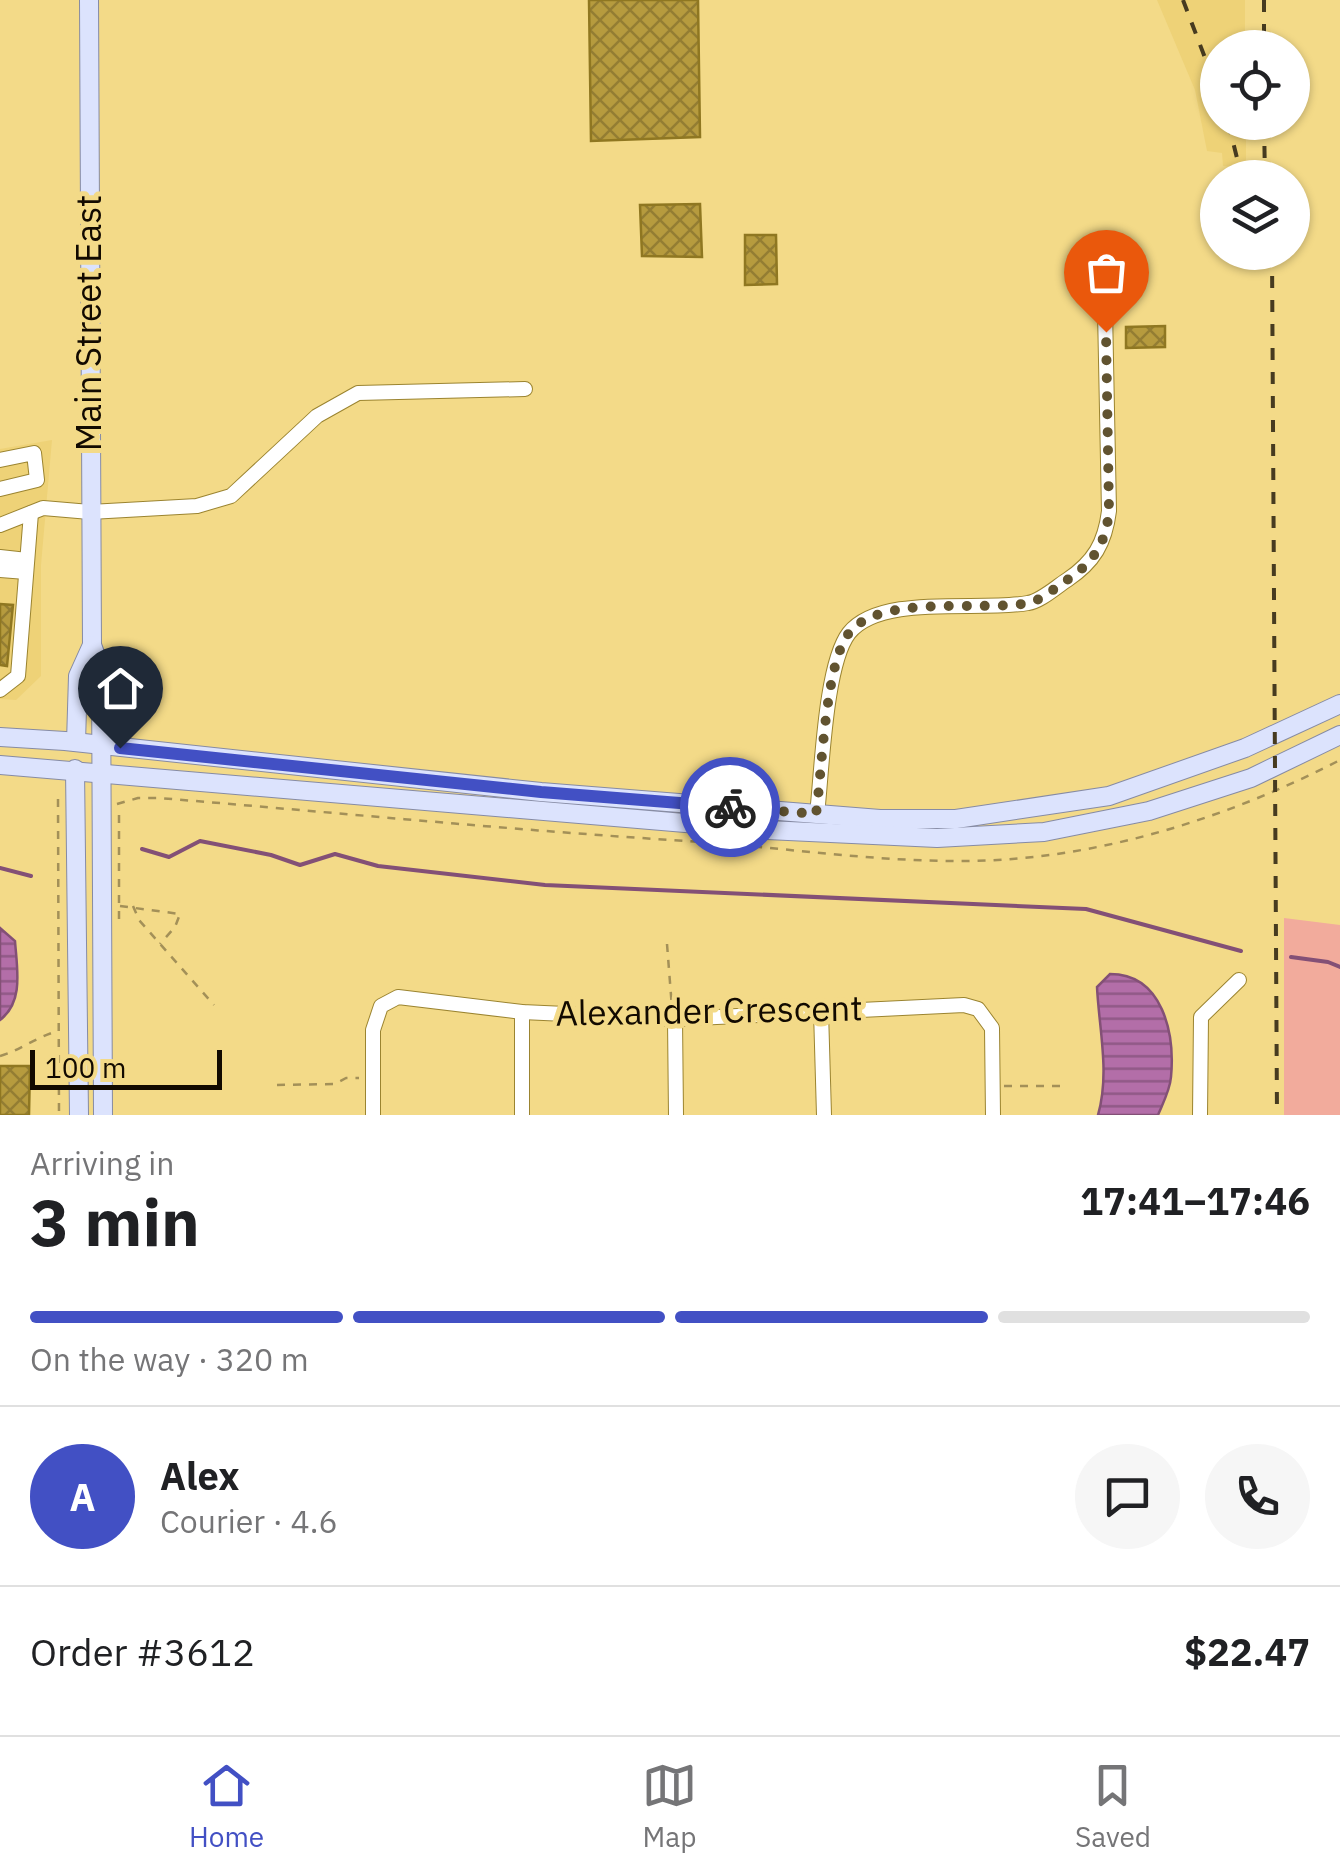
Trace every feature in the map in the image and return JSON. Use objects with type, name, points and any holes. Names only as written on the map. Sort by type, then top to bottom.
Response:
[{"type":"main road","name":"Main Street East","points":[[89,0],[90,512],[92,645],[101,670],[103,1115]]},
{"type":"main road","name":"Main Street East","points":[[70,742],[78,676],[92,645]]},
{"type":"main road","points":[[0,737],[541,792],[816,814],[956,820],[1109,796],[1246,748],[1340,704]]},
{"type":"main road","points":[[0,765],[729,826],[937,838],[1044,832],[1149,811],[1250,778],[1340,735]]},
{"type":"main road","name":"Main Street East","points":[[75,769],[80,1115]]},
{"type":"street","points":[[816,814],[836,660],[850,632],[872,616],[910,609],[1031,603],[1088,566],[1106,536],[1109,511],[1104,260]]},
{"type":"street","points":[[0,525],[43,508],[90,512],[197,506],[231,496],[317,416],[358,393],[525,389]]},
{"type":"street","points":[[0,460],[34,453],[37,480],[0,489]]},
{"type":"street","points":[[0,690],[18,676],[32,513]]},
{"type":"street","points":[[0,558],[27,566]]},
{"type":"street","points":[[0,570],[27,566]]},
{"type":"street","name":"Main Street East","points":[[70,742],[75,769]]},
{"type":"street","points":[[1200,1115],[1201,1016],[1238,980]]},
{"type":"street","name":"Alexander Crescent","points":[[374,1115],[373,1030],[381,1006],[398,998],[522,1012],[675,1019],[964,1005],[978,1009],[992,1028],[993,1115]]},
{"type":"street","points":[[821,1011],[824,1115]]},
{"type":"street","points":[[522,1012],[522,1115]]},
{"type":"street","points":[[675,1019],[676,1115]]},
{"type":"path","points":[[58,798],[59,1115]]},
{"type":"path","points":[[119,816],[117,804],[129,800]]},
{"type":"path","points":[[119,906],[180,914],[175,928],[160,944]]},
{"type":"path","points":[[133,906],[138,919],[214,1005]]},
{"type":"path","points":[[667,944],[669,993],[675,1019]]},
{"type":"path","points":[[0,1056],[40,1036],[58,1031],[79,1032]]},
{"type":"path","points":[[277,1086],[335,1084],[346,1078],[373,1077]]},
{"type":"path","points":[[992,1086],[1065,1086]]},
{"type":"shaded area","points":[[1157,0],[1245,0],[1245,30],[1200,30],[1200,115],[1195,90]]},
{"type":"shaded area","points":[[1205,140],[1246,140],[1246,160],[1223,160],[1222,153],[1207,151]]},
{"type":"shaded area","points":[[52,440],[41,565],[41,676],[16,700],[0,699],[0,449]]},
{"type":"shaded area","points":[[1284,918],[1340,925],[1340,1115],[1284,1115]]},
{"type":"shaded area","points":[[0,928],[15,941],[17,974],[13,1004],[0,1020]]},
{"type":"shaded area","points":[[1110,974],[1142,984],[1162,1009],[1172,1060],[1168,1092],[1158,1115],[1098,1115],[1103,1067],[1097,987]]},
{"type":"building","points":[[589,0],[698,0],[700,137],[591,141]]},
{"type":"building","points":[[700,204],[702,257],[642,256],[640,205]]},
{"type":"building","points":[[745,235],[776,235],[777,284],[745,285]]},
{"type":"building","points":[[1165,326],[1165,347],[1126,348],[1126,327]]},
{"type":"building","points":[[0,604],[13,605],[7,666],[0,665]]},
{"type":"building","points":[[0,1066],[30,1066],[29,1115],[0,1115]]},
{"type":"waterway","points":[[142,849],[169,857],[200,841],[300,865],[335,854],[378,866],[545,885],[1086,909],[1241,951]]},
{"type":"waterway","points":[[0,868],[31,876]]},
{"type":"waterway","points":[[1291,957],[1340,967]]},
{"type":"railway","points":[[1183,0],[1200,45]]},
{"type":"railway","points":[[1264,0],[1264,30]]},
{"type":"railway","points":[[1232,140],[1238,160]]},
{"type":"railway","points":[[1264,140],[1265,160]]},
{"type":"railway","points":[[1272,270],[1277,1115]]},
{"type":"way so far","points":[[730,807],[816,814],[836,660],[850,632],[872,616],[910,609],[1031,603],[1088,566],[1106,536],[1109,511],[1106,332]]},
{"type":"route","points":[[120,748],[541,792],[730,807]]}]
